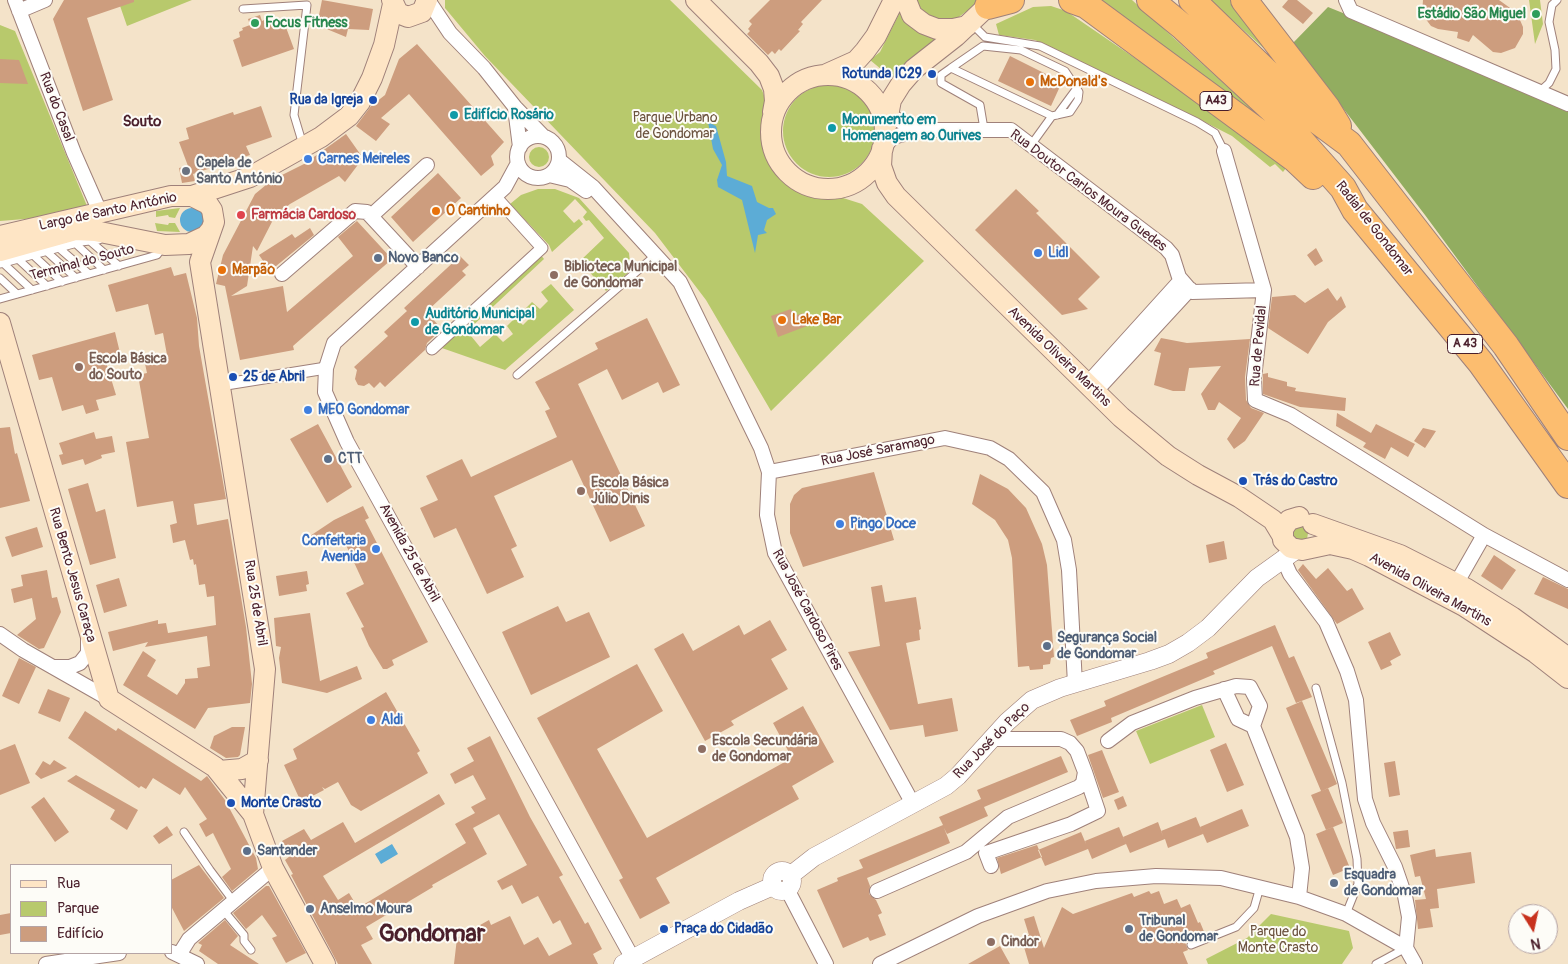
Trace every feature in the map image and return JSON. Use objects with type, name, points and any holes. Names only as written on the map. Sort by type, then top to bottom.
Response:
[{"type":"highway","name":"A43","points":[[1072,0],[1086,5],[1295,158],[1326,189],[1356,210]]},
{"type":"highway","name":"Radial de Gondomar","points":[[1150,0],[1278,115],[1343,188],[1356,210],[1481,363],[1568,485]]},
{"type":"highway","name":"A 43","points":[[1192,0],[1314,118],[1349,144],[1506,346],[1568,436]]},
{"type":"highway","points":[[1244,0],[1327,108],[1349,144]]},
{"type":"main road","points":[[696,0],[759,63],[785,78],[844,77],[861,85],[874,97],[882,113],[885,131]]},
{"type":"main road","points":[[773,116],[780,99],[793,86],[856,61],[876,36],[894,0]]},
{"type":"main road","points":[[906,0],[912,15],[924,24],[936,29],[953,29],[986,11]]},
{"type":"main road","points":[[392,2],[398,13],[422,8]]},
{"type":"main road","points":[[192,196],[250,177],[304,148],[339,125],[360,102],[384,45],[392,2]]},
{"type":"main road","points":[[384,45],[422,8]]},
{"type":"main road","points":[[759,63],[774,89],[776,101],[770,133],[774,150],[782,166],[795,178],[811,186],[829,189],[846,186],[862,177],[874,165],[885,131],[891,100],[901,84],[914,69],[986,11]]},
{"type":"main road","name":"Avenida Oliveira Martins","points":[[885,131],[882,167],[887,183],[896,196],[1121,417],[1168,456],[1273,520],[1291,546],[1330,544],[1353,549],[1453,590],[1512,617],[1568,658]]},
{"type":"main road","points":[[212,226],[227,198],[250,177]]},
{"type":"main road","name":"Avenida Oliveira Martins","points":[[846,186],[863,184],[880,188],[896,196]]},
{"type":"main road","name":"Largo de Santo António","points":[[0,236],[172,196],[192,196],[208,204],[212,210],[212,226],[206,236],[188,244],[158,243],[95,231],[75,230],[1,259]]},
{"type":"main road","name":"Rua 25 de Abril","points":[[212,226],[200,262],[265,669],[253,814],[272,868],[325,964]]},
{"type":"main road","name":"Rua Bento Jesus Caraça","points":[[0,324],[109,700]]},
{"type":"main road","name":"Avenida Oliveira Martins","points":[[1238,497],[1253,499],[1400,555],[1453,590],[1568,678]]},
{"type":"main road","points":[[1289,520],[1306,520],[1316,529],[1315,540],[1291,546],[1283,529],[1289,520]]},
{"type":"main road","points":[[109,700],[219,771],[253,814]]},
{"type":"main road","points":[[219,771],[242,769],[258,760]]},
{"type":"street","points":[[17,6],[45,0]]},
{"type":"street","points":[[1346,0],[1351,11],[1568,104]]},
{"type":"street","name":"Rua do Casal","points":[[17,6],[74,154],[100,212]]},
{"type":"street","points":[[422,8],[450,33],[484,68],[515,108],[557,148],[558,166],[549,175],[532,178],[521,170],[518,163],[520,147],[515,108]]},
{"type":"street","name":"Rua Doutor Carlos Moura Guedes","points":[[885,131],[907,126],[918,130]]},
{"type":"street","name":"Rua Doutor Carlos Moura Guedes","points":[[885,131],[893,138],[918,130],[1011,130],[1166,248],[1172,255],[1186,284]]},
{"type":"street","points":[[520,147],[530,138],[544,137]]},
{"type":"street","name":"Rua de Pevidal","points":[[1224,151],[1255,252],[1264,290],[1254,378],[1255,400],[1291,415],[1484,535]]},
{"type":"street","name":"Rua José Cardoso Pires","points":[[559,160],[593,187],[671,278],[699,324],[761,448],[769,472],[768,515],[775,553],[913,804]]},
{"type":"street","name":"Avenida 25 de Abril","points":[[518,163],[500,192],[334,344],[326,368],[325,392],[347,442],[628,961]]},
{"type":"street","points":[[371,216],[427,165]]},
{"type":"street","name":"Rua José Cardoso Pires","points":[[549,175],[562,176],[579,185],[650,260],[671,278]]},
{"type":"street","name":"Avenida 25 de Abril","points":[[500,192],[532,178]]},
{"type":"street","points":[[432,349],[542,248],[500,192]]},
{"type":"street","points":[[282,274],[356,211],[367,212],[418,267]]},
{"type":"street","points":[[1091,388],[1186,284],[1203,293],[1264,290]]},
{"type":"street","points":[[220,385],[326,368]]},
{"type":"street","name":"Rua José Saramago","points":[[769,472],[945,438],[990,448],[1009,459],[1044,492],[1064,540],[1068,570],[1075,684]]},
{"type":"street","points":[[1453,590],[1484,535],[1568,580]]},
{"type":"street","points":[[1291,546],[1286,565],[1290,574],[1332,632],[1350,678],[1356,700],[1366,799],[1373,823],[1405,896],[1409,917],[1406,948],[1414,964]]},
{"type":"street","name":"Rua José do Paço","points":[[628,961],[739,901],[784,884],[814,857],[941,789],[958,776],[990,739],[1032,700],[1169,654],[1208,628],[1268,569],[1276,558],[1291,546]]},
{"type":"street","points":[[0,634],[23,650],[109,700]]},
{"type":"street","points":[[53,667],[70,667],[80,663],[88,654],[89,634]]},
{"type":"street","points":[[1108,741],[1132,723],[1224,689],[1236,686],[1250,687],[1260,706],[1253,726],[1297,838],[1302,868],[1299,897]]},
{"type":"street","points":[[1224,689],[1238,719],[1253,726]]},
{"type":"street","points":[[990,739],[1061,739],[1070,743],[1077,751],[1098,811],[1071,824],[986,853],[991,866]]},
{"type":"street","points":[[877,891],[966,852],[1008,817],[1079,787],[1083,783],[1085,772]]},
{"type":"street","points":[[198,964],[175,953],[272,868]]},
{"type":"street","points":[[880,964],[978,916],[1047,891],[1088,882],[1156,876],[1221,878],[1299,897],[1346,914],[1406,948]]},
{"type":"street","points":[[784,884],[826,964]]},
{"type":"street","points":[[46,964],[111,954]]},
{"type":"lane","points":[[1540,91],[1549,83],[1556,68],[1555,50],[1548,22],[1552,5],[1557,0]]},
{"type":"lane","points":[[243,9],[307,5],[294,116],[304,148]]},
{"type":"lane","points":[[986,11],[985,37],[1040,46],[1197,122],[1215,133],[1224,151]]},
{"type":"lane","points":[[984,129],[980,105],[941,83],[941,75],[983,46],[1015,49],[1065,71],[1077,88],[1078,100],[1075,107],[1070,112],[1054,116],[1030,145]]},
{"type":"lane","points":[[950,68],[1054,116]]},
{"type":"lane","name":"Terminal do Souto","points":[[0,299],[157,255],[158,243],[143,246],[103,240],[90,241],[18,259],[1,259]]},
{"type":"lane","points":[[90,241],[118,266]]},
{"type":"lane","points":[[75,244],[104,270]]},
{"type":"lane","points":[[60,248],[89,274]]},
{"type":"lane","points":[[46,251],[76,278]]},
{"type":"lane","points":[[33,255],[62,282]]},
{"type":"lane","points":[[1,259],[32,290]]},
{"type":"lane","points":[[18,259],[47,286]]},
{"type":"lane","points":[[517,375],[650,260]]},
{"type":"lane","points":[[0,278],[17,294]]},
{"type":"lane","points":[[1316,688],[1342,783],[1357,859],[1358,884],[1346,914]]},
{"type":"lane","points":[[184,832],[210,870],[244,935],[244,940],[252,950]]},
{"type":"lane","points":[[1192,945],[1236,928],[1254,908],[1260,887]]},
{"type":"lane","points":[[1376,964],[1406,948]]},
{"type":"green space","points":[[118,0],[192,0],[127,26]]},
{"type":"green space","name":"Parque Urbano de Gondomar","points":[[445,0],[670,0],[762,90],[767,104],[763,126],[765,147],[774,170],[790,188],[816,197],[840,197],[862,204],[924,261],[771,411],[706,300],[655,233],[485,56],[445,8]]},
{"type":"green space","points":[[916,0],[982,0],[956,19],[935,20],[923,12]]},
{"type":"green space","points":[[1090,0],[1132,0],[1274,129]]},
{"type":"green space","points":[[1210,0],[1238,0],[1270,54]]},
{"type":"green space","name":"Estádio São Miguel","points":[[1529,0],[1540,0],[1543,24],[1535,44]]},
{"type":"green space","points":[[1051,6],[1066,11],[1243,132],[1286,168],[1283,172],[1275,164],[1270,167],[1232,136],[1035,40],[999,35],[996,24],[1033,7]]},
{"type":"green space","points":[[1328,7],[1494,74],[1568,112],[1568,409],[1425,215],[1293,43]]},
{"type":"green space","points":[[900,12],[923,34],[936,40],[907,63],[893,79],[870,60],[880,52]]},
{"type":"green space","points":[[0,25],[15,31],[87,206],[37,218],[0,221]]},
{"type":"green space","points":[[829,85],[847,88],[862,98],[872,113],[875,131],[872,149],[862,164],[847,174],[829,177],[811,174],[796,164],[786,149],[783,131],[786,113],[796,98],[811,88]]},
{"type":"green space","points":[[539,147],[546,150],[549,157],[546,164],[539,167],[532,164],[529,157],[532,150]]},
{"type":"green space","points":[[538,189],[555,189],[579,198],[629,253],[628,273],[606,291],[580,261],[604,238],[589,220],[586,221],[583,217],[587,212],[575,199],[563,211],[574,223],[579,219],[583,224],[552,252],[549,245],[510,204],[521,195]]},
{"type":"green space","points":[[180,208],[175,218],[168,215],[156,217],[156,211]]},
{"type":"green space","points":[[155,223],[168,225],[169,223],[175,223],[180,232],[157,231]]},
{"type":"green space","points":[[540,254],[544,259],[467,331],[480,347],[495,334],[503,342],[513,334],[507,326],[515,318],[523,325],[531,317],[525,309],[532,302],[540,309],[548,301],[541,292],[551,284],[574,310],[505,370],[439,347]]},
{"type":"green space","points":[[1304,525],[1308,533],[1307,539],[1305,541],[1293,541],[1291,529]]},
{"type":"green space","points":[[1202,705],[1215,737],[1150,764],[1136,731]]},
{"type":"green space","name":"Parque do Monte Crasto","points":[[1271,914],[1349,931],[1353,948],[1342,964],[1208,964],[1206,959],[1247,938]]},
{"type":"water","points":[[708,122],[716,126],[726,162],[727,176],[752,186],[757,202],[773,208],[776,214],[767,220],[764,230],[767,233],[758,235],[755,253],[742,200],[718,187],[717,180],[722,165],[713,149]]},
{"type":"water","points":[[192,208],[197,209],[203,215],[203,225],[197,231],[192,232],[187,231],[181,225],[180,220],[181,215],[187,209]]},
{"type":"water","points":[[392,844],[398,854],[381,864],[375,854]]},
{"type":"building","points":[[64,0],[134,0],[134,2],[87,18],[113,100],[83,111],[53,19]]},
{"type":"building","points":[[322,0],[373,9],[369,30],[348,29],[346,37],[317,25]]},
{"type":"building","points":[[770,0],[822,0],[801,22],[803,24],[798,30],[800,31],[781,51],[779,49],[775,54],[772,51],[768,55],[747,34],[752,24],[749,21]]},
{"type":"building","points":[[1288,0],[1297,0],[1313,13],[1303,24],[1282,7]]},
{"type":"building","points":[[1423,0],[1499,0],[1517,13],[1523,27],[1523,34],[1515,48],[1501,53],[1493,52],[1473,35],[1469,42],[1457,38],[1458,32],[1431,26],[1422,14]]},
{"type":"building","points":[[260,15],[262,21],[269,18],[270,21],[276,19],[278,25],[284,22],[294,49],[242,67],[233,40],[240,37],[239,32],[243,30],[242,28],[250,25],[248,19]]},
{"type":"building","name":"Edifício Rosário","points":[[417,44],[504,142],[491,156],[494,165],[481,176],[409,94],[381,118],[390,124],[376,141],[356,126],[371,106],[385,95],[399,59]]},
{"type":"building","name":"McDonald's","points":[[1010,56],[1062,82],[1051,106],[998,81]]},
{"type":"building","points":[[0,59],[19,60],[28,84],[0,83]]},
{"type":"building","points":[[261,106],[272,137],[246,146],[250,155],[193,174],[195,181],[182,183],[179,168],[188,166],[179,142],[189,139],[186,128],[233,112],[234,115]]},
{"type":"building","points":[[346,134],[363,158],[345,182],[339,176],[290,204],[275,216],[257,251],[253,246],[247,286],[231,296],[283,286],[287,312],[353,256],[338,237],[357,221],[392,259],[293,346],[294,350],[240,360],[225,286],[216,284],[223,255],[255,194],[272,180],[304,164]]},
{"type":"building","points":[[438,173],[461,198],[413,242],[391,217]]},
{"type":"building","name":"Lidl","points":[[1016,189],[1039,211],[1036,213],[1100,277],[1078,299],[1088,309],[1062,315],[975,230]]},
{"type":"building","points":[[310,228],[314,235],[270,271],[259,255],[292,234],[295,238]]},
{"type":"building","points":[[1316,248],[1323,261],[1315,266],[1307,255]]},
{"type":"building","name":"Auditório Municipal de Gondomar","points":[[460,256],[469,265],[462,271],[466,275],[426,312],[442,329],[427,343],[425,350],[385,387],[380,382],[374,388],[369,383],[364,386],[358,385],[355,379],[357,370],[354,367],[388,336],[384,332],[407,311],[404,308]]},
{"type":"building","points":[[171,267],[174,276],[186,273],[197,318],[199,346],[226,499],[194,504],[197,525],[228,519],[246,627],[252,684],[250,703],[208,708],[195,729],[123,685],[143,651],[156,660],[147,676],[177,695],[185,683],[185,679],[198,678],[197,668],[210,666],[207,636],[145,647],[148,642],[113,651],[108,632],[158,620],[158,624],[166,623],[168,633],[216,625],[214,596],[207,597],[205,584],[199,585],[196,564],[194,565],[193,559],[190,560],[185,540],[173,543],[170,525],[177,523],[173,501],[137,507],[126,442],[149,438],[138,375],[147,373],[144,359],[167,355],[163,333],[155,335],[148,304],[116,312],[108,285]]},
{"type":"building","points":[[1328,288],[1337,301],[1341,296],[1346,307],[1328,322],[1308,354],[1268,328],[1272,297],[1295,295],[1305,303]]},
{"type":"building","points":[[791,309],[794,316],[803,313],[807,326],[778,337],[771,316]]},
{"type":"building","points":[[647,318],[680,385],[663,393],[658,382],[622,400],[607,369],[578,384],[645,526],[610,542],[572,460],[494,496],[517,546],[511,549],[524,577],[487,594],[456,528],[434,538],[420,508],[438,500],[426,476],[462,459],[471,477],[557,437],[545,411],[550,409],[535,382],[598,349],[595,343]]},
{"type":"building","points":[[115,332],[121,357],[106,362],[116,395],[96,400],[99,410],[86,414],[83,405],[62,411],[52,377],[39,380],[32,355]]},
{"type":"building","points":[[1161,338],[1187,343],[1250,339],[1245,377],[1246,400],[1251,408],[1264,413],[1245,441],[1234,449],[1227,439],[1241,418],[1219,402],[1215,410],[1208,410],[1201,394],[1221,366],[1189,368],[1185,391],[1173,391],[1154,385],[1161,353],[1154,351]]},
{"type":"building","points":[[1268,373],[1268,377],[1287,382],[1287,386],[1296,388],[1295,391],[1346,398],[1345,411],[1300,407],[1263,394],[1263,374]]},
{"type":"building","points":[[1337,413],[1371,433],[1376,424],[1415,444],[1408,457],[1391,447],[1385,459],[1363,447],[1366,443],[1336,426]]},
{"type":"building","points":[[318,424],[352,487],[327,503],[290,439]]},
{"type":"building","points":[[10,427],[15,454],[17,453],[30,501],[0,508],[0,428]]},
{"type":"building","points":[[1423,428],[1436,431],[1425,448],[1414,441]]},
{"type":"building","points":[[94,432],[96,439],[112,436],[115,452],[101,455],[102,458],[85,465],[83,459],[62,465],[59,455],[63,454],[59,443]]},
{"type":"building","name":"Pingo Doce","points":[[874,472],[894,540],[803,567],[790,533],[790,504],[794,495],[802,488]]},
{"type":"building","points":[[980,474],[1008,489],[1026,508],[1042,544],[1047,565],[1054,657],[1051,658],[1050,664],[1043,665],[1043,669],[1030,670],[1029,666],[1018,667],[1012,558],[1008,540],[995,520],[972,504]]},
{"type":"building","points":[[88,483],[96,512],[105,509],[116,558],[90,565],[68,489]]},
{"type":"building","points":[[363,506],[369,518],[365,520],[428,642],[392,660],[394,665],[387,669],[383,669],[369,646],[361,628],[364,627],[346,593],[364,584],[340,532],[317,546],[310,536],[334,520]]},
{"type":"building","points":[[37,527],[43,547],[12,557],[5,537]]},
{"type":"building","points":[[1224,541],[1227,559],[1209,563],[1206,545]]},
{"type":"building","points":[[1494,555],[1516,570],[1502,590],[1481,576]]},
{"type":"building","points":[[1303,564],[1316,579],[1328,568],[1347,591],[1352,588],[1364,609],[1337,624],[1298,570]]},
{"type":"building","points":[[47,570],[52,598],[57,597],[61,612],[44,648],[39,649],[17,635],[36,619],[32,598],[14,603],[11,589],[23,586],[21,575]]},
{"type":"building","points":[[307,571],[309,584],[306,585],[307,591],[279,596],[276,576]]},
{"type":"building","points":[[1543,577],[1568,589],[1568,609],[1534,594]]},
{"type":"building","points":[[119,578],[127,606],[104,613],[96,585]]},
{"type":"building","points":[[882,585],[885,602],[916,597],[921,629],[919,630],[920,640],[906,643],[918,704],[952,698],[958,731],[925,737],[923,725],[890,730],[848,652],[880,646],[871,587]]},
{"type":"building","points":[[558,606],[566,622],[589,612],[610,657],[531,695],[502,632]]},
{"type":"building","points":[[310,613],[320,681],[357,666],[362,679],[327,693],[282,683],[279,658],[281,647],[276,646],[274,618]]},
{"type":"building","points":[[770,620],[787,650],[771,659],[788,689],[731,721],[734,725],[705,741],[654,649],[683,633],[693,651],[739,625],[744,635]]},
{"type":"building","points":[[1275,625],[1289,658],[1294,656],[1312,697],[1296,703],[1272,646],[1213,671],[1215,674],[1111,718],[1112,722],[1077,736],[1070,720],[1106,706],[1104,701],[1208,658],[1206,653]]},
{"type":"building","points":[[1390,632],[1401,655],[1390,661],[1392,665],[1381,670],[1368,642]]},
{"type":"building","points":[[19,658],[36,667],[19,704],[2,696]]},
{"type":"building","points":[[637,664],[663,711],[597,749],[647,838],[792,758],[773,723],[803,706],[834,762],[792,786],[799,799],[656,878],[670,903],[640,919],[619,880],[623,878],[537,718]]},
{"type":"building","points":[[48,689],[70,698],[60,722],[38,713]]},
{"type":"building","name":"Aldi","points":[[386,692],[420,751],[417,753],[428,773],[361,811],[351,805],[338,782],[325,789],[322,787],[324,790],[301,802],[284,765],[297,759],[293,749]]},
{"type":"building","points":[[1302,701],[1337,784],[1328,788],[1343,823],[1326,830],[1311,795],[1321,791],[1286,708]]},
{"type":"building","points":[[85,711],[116,731],[118,728],[201,781],[207,776],[225,800],[256,858],[258,869],[232,891],[222,877],[231,869],[213,833],[206,837],[199,824],[207,819],[185,787],[180,795],[153,778],[146,789],[141,786],[139,788],[68,738]]},
{"type":"building","points":[[232,727],[245,727],[240,755],[238,757],[226,758],[210,748],[214,736]]},
{"type":"building","points":[[490,736],[530,817],[563,875],[559,877],[585,924],[588,922],[602,949],[593,954],[598,964],[454,964],[457,938],[489,920],[491,925],[510,916],[524,945],[538,937],[549,956],[572,944],[560,920],[553,924],[538,896],[522,904],[512,885],[502,890],[497,881],[527,865],[499,814],[473,828],[487,854],[432,885],[433,887],[366,927],[373,939],[361,945],[372,964],[338,964],[291,875],[293,874],[285,860],[290,856],[282,841],[304,829],[311,840],[343,822],[355,843],[439,794],[445,804],[323,876],[338,900],[349,893],[358,908],[466,843],[455,824],[475,813],[471,807],[486,799],[473,775],[455,784],[450,774],[474,761],[467,748]]},
{"type":"building","points":[[1226,743],[1244,785],[1227,792],[1210,750]]},
{"type":"building","points":[[15,744],[30,783],[0,795],[0,750]]},
{"type":"building","points":[[1102,750],[1119,792],[1103,798],[1088,755]]},
{"type":"building","points":[[1061,756],[1068,772],[984,807],[988,816],[947,834],[944,828],[950,843],[867,878],[870,886],[869,894],[876,900],[882,913],[878,915],[886,935],[870,941],[868,937],[843,948],[817,890],[838,881],[837,878],[863,868],[859,860],[943,825],[939,817],[981,799],[977,790]]},
{"type":"building","points":[[54,760],[67,768],[41,779],[35,774],[43,761],[50,765]]},
{"type":"building","points":[[1395,761],[1400,795],[1389,797],[1384,763]]},
{"type":"building","points":[[76,775],[138,810],[127,830],[110,819],[115,810],[67,781]]},
{"type":"building","points":[[1123,796],[1127,806],[1118,810],[1114,800]]},
{"type":"building","points":[[44,797],[69,832],[55,842],[31,807]]},
{"type":"building","points":[[1242,809],[1249,826],[1207,843],[1200,827]]},
{"type":"building","points":[[1196,817],[1203,834],[1168,848],[1165,839],[1130,853],[1123,837],[1158,822],[1161,831]]},
{"type":"building","points":[[167,826],[173,835],[159,844],[153,836]]},
{"type":"building","points":[[1119,827],[1126,844],[1092,859],[1088,849],[1045,866],[1038,850],[1081,832],[1086,844],[1085,841]]},
{"type":"building","points":[[1333,827],[1350,868],[1333,875],[1316,834]]},
{"type":"building","points":[[1408,830],[1410,847],[1396,849],[1393,832]]},
{"type":"building","points":[[1037,845],[1042,857],[1001,874],[997,858]]},
{"type":"building","points":[[1435,849],[1436,857],[1471,852],[1475,883],[1437,889],[1439,908],[1430,909],[1433,927],[1418,929],[1415,900],[1426,899],[1420,876],[1415,877],[1410,855]]},
{"type":"building","points":[[199,865],[224,898],[184,931],[172,908],[172,879]]},
{"type":"building","points":[[266,886],[269,886],[306,953],[286,963],[272,938],[277,936],[262,915],[246,929],[233,913]]},
{"type":"building","name":"Tribunal de Gondomar","points":[[1149,891],[1151,894],[1159,891],[1164,904],[1177,899],[1181,908],[1190,904],[1198,923],[1200,922],[1205,934],[1185,942],[1188,950],[1183,952],[1188,964],[1029,964],[1021,937],[1029,935],[1024,919],[1034,916],[1044,948],[1062,907],[1073,914],[1132,893],[1134,897]]},
{"type":"building","points":[[10,913],[10,933],[0,935],[0,915]]},
{"type":"building","points":[[225,920],[238,936],[230,945],[259,964],[218,964],[199,951],[202,945],[198,943]]},
{"type":"building","points":[[1000,946],[1010,964],[968,964]]},
{"type":"place","name":"Estádio São Miguel","points":[[1536,14]]},
{"type":"place","name":"Focus Fitness","points":[[255,23]]},
{"type":"place","name":"Rotunda IC29","points":[[932,74]]},
{"type":"place","name":"McDonald's","points":[[1030,82]]},
{"type":"place","name":"Rua da Igreja","points":[[373,100]]},
{"type":"place","name":"Edifício Rosário","points":[[454,115]]},
{"type":"place","name":"Monumento em Homenagem ao Ourives","points":[[832,128]]},
{"type":"place","name":"Carnes Meireles","points":[[308,159]]},
{"type":"place","name":"Capela de Santo António","points":[[186,171]]},
{"type":"place","name":"O Cantinho","points":[[436,211]]},
{"type":"place","name":"Farmácia Cardoso","points":[[241,215]]},
{"type":"place","name":"Lidl","points":[[1038,253]]},
{"type":"place","name":"Novo Banco","points":[[378,258]]},
{"type":"place","name":"Marpão","points":[[222,270]]},
{"type":"place","name":"Biblioteca Municipal de Gondomar","points":[[554,275]]},
{"type":"place","name":"Lake Bar","points":[[782,320]]},
{"type":"place","name":"Auditório Municipal de Gondomar","points":[[415,322]]},
{"type":"place","name":"Escola Básica do Souto","points":[[79,367]]},
{"type":"place","name":"25 de Abril","points":[[233,377]]},
{"type":"place","name":"MEO Gondomar","points":[[308,410]]},
{"type":"place","name":"CTT","points":[[328,459]]},
{"type":"place","name":"Trás do Castro","points":[[1243,481]]},
{"type":"place","name":"Escola Básica Júlio Dinis","points":[[581,491]]},
{"type":"place","name":"Pingo Doce","points":[[840,524]]},
{"type":"place","name":"Confeitaria Avenida","points":[[376,549]]},
{"type":"place","name":"Segurança Social de Gondomar","points":[[1047,646]]},
{"type":"place","name":"Aldi","points":[[371,720]]},
{"type":"place","name":"Escola Secundária de Gondomar","points":[[702,749]]},
{"type":"place","name":"Monte Crasto","points":[[231,803]]},
{"type":"place","name":"Santander","points":[[247,851]]},
{"type":"place","name":"Esquadra de Gondomar","points":[[1334,883]]},
{"type":"place","name":"Anselmo Moura","points":[[310,909]]},
{"type":"place","name":"Praça do Cidadão","points":[[664,929]]},
{"type":"place","name":"Tribunal de Gondomar","points":[[1129,929]]},
{"type":"place","name":"Cindor","points":[[991,942]]},
{"type":"district","name":"Souto","points":[[142,122]]},
{"type":"district","name":"Gondomar","points":[[432,935]]}]
